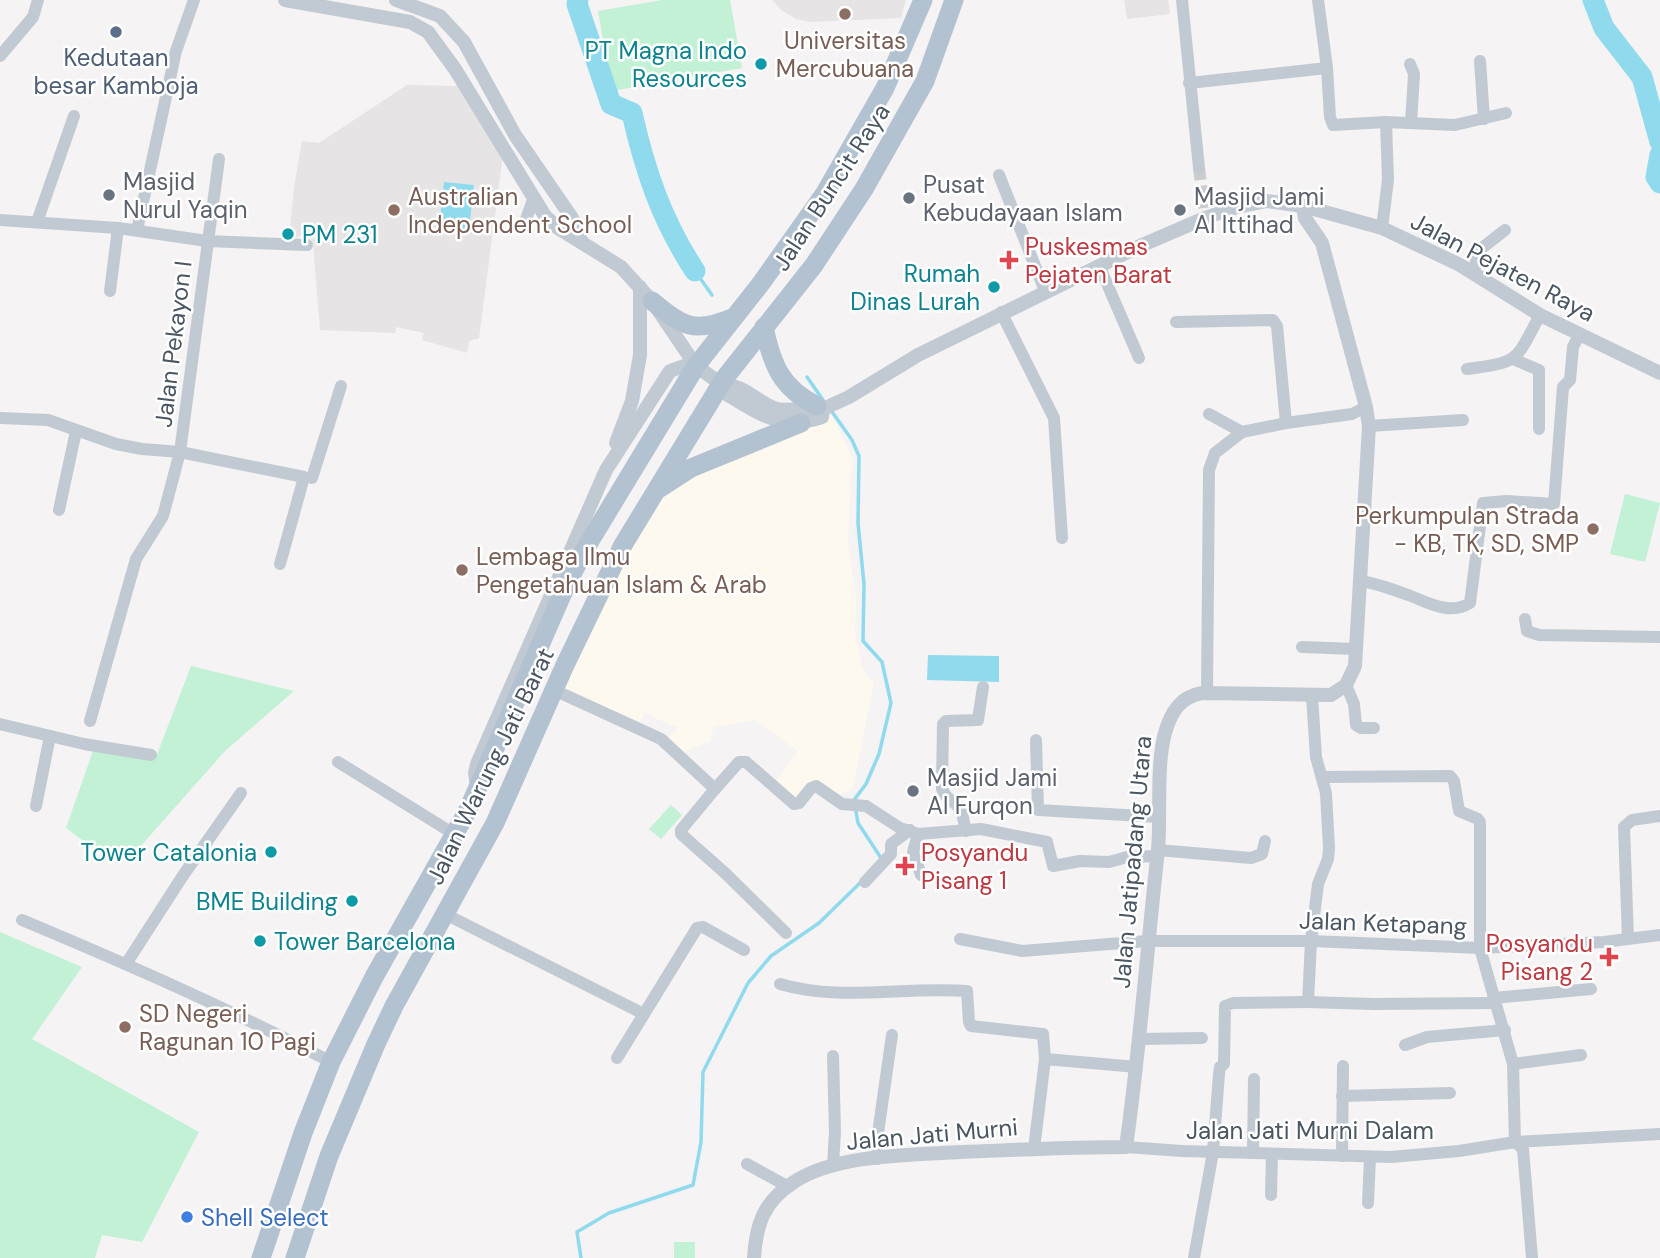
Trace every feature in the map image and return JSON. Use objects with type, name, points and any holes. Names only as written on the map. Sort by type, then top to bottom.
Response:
[{"type":"main road","name":"Jalan Buncit Raya","points":[[696,366],[800,232],[851,150],[885,88],[923,0]]},
{"type":"main road","name":"Jalan Buncit Raya","points":[[722,385],[844,221],[925,81],[954,0]]},
{"type":"main road","points":[[646,294],[671,316],[694,327],[713,326],[740,310]]},
{"type":"main road","points":[[767,323],[768,349],[781,377],[795,394],[820,407]]},
{"type":"main road","name":"Jalan Warung Jati Barat","points":[[261,1258],[303,1133],[331,1062],[374,977],[468,810],[585,549],[696,366]]},
{"type":"main road","name":"Jalan Warung Jati Barat","points":[[295,1258],[344,1116],[394,1006],[495,823],[623,545],[722,385]]},
{"type":"main road","points":[[657,490],[691,468],[801,423]]},
{"type":"street","points":[[0,56],[33,17],[38,0]]},
{"type":"street","points":[[137,230],[176,51],[194,0]]},
{"type":"street","points":[[285,0],[414,23],[428,32],[463,81],[545,216],[558,228],[621,267],[646,294],[696,366],[722,385],[726,394],[768,418],[801,423]]},
{"type":"street","points":[[389,18],[394,0],[440,16],[464,42],[516,135],[572,218],[581,240]]},
{"type":"street","points":[[1182,0],[1199,169]]},
{"type":"street","points":[[1318,0],[1333,125],[1386,122],[1455,125],[1506,113]]},
{"type":"street","points":[[1480,61],[1484,119]]},
{"type":"street","points":[[1410,64],[1414,74],[1411,123]]},
{"type":"street","points":[[1189,83],[1326,68]]},
{"type":"street","points":[[37,222],[74,116]]},
{"type":"street","points":[[1382,228],[1388,180],[1386,122]]},
{"type":"street","points":[[207,241],[219,159]]},
{"type":"street","points":[[999,175],[1045,291]]},
{"type":"street","points":[[526,219],[534,197]]},
{"type":"street","name":"Jalan Pejaten Raya","points":[[722,385],[733,384],[777,409],[796,411],[820,407],[844,399],[918,355],[1204,213],[1253,203],[1284,202],[1330,212],[1382,228],[1460,265],[1540,315],[1579,335],[1659,369]]},
{"type":"street","points":[[1303,206],[1305,218],[1322,243],[1369,426],[1355,666],[1346,685],[1354,704],[1356,725],[1360,728],[1374,728]]},
{"type":"street","points":[[1322,243],[1324,226],[1330,212]]},
{"type":"street","name":"Jalan Pekayon I","points":[[0,220],[118,228],[207,241],[307,245]]},
{"type":"street","points":[[110,291],[118,228]]},
{"type":"street","points":[[1474,274],[1477,252],[1505,230]]},
{"type":"street","name":"Jalan Pekayon I","points":[[90,721],[136,559],[163,516],[180,452],[207,241]]},
{"type":"street","points":[[1099,265],[1139,358]]},
{"type":"street","points":[[606,470],[632,401],[646,294]]},
{"type":"street","points":[[1001,313],[1054,418],[1062,538]]},
{"type":"street","points":[[1467,369],[1500,365],[1513,359],[1522,349],[1540,315]]},
{"type":"street","points":[[1176,322],[1273,320],[1277,326],[1286,423]]},
{"type":"street","points":[[1360,581],[1441,608],[1460,608],[1470,603],[1483,503],[1507,501],[1554,504],[1563,387],[1570,380],[1573,347],[1579,335]]},
{"type":"street","points":[[1513,359],[1539,370],[1539,429]]},
{"type":"street","name":"Jalan Warung Jati Barat","points":[[477,786],[477,764],[606,470],[670,371],[684,366],[696,366]]},
{"type":"street","points":[[280,564],[312,479],[341,386]]},
{"type":"street","name":"Jalan Pejaten Raya","points":[[801,423],[822,416],[820,407]]},
{"type":"street","points":[[1208,693],[1209,470],[1215,453],[1242,432],[1352,414],[1366,407]]},
{"type":"street","points":[[1209,414],[1242,432]]},
{"type":"street","points":[[0,418],[48,420],[99,439],[142,449],[180,452],[312,479]]},
{"type":"street","points":[[1369,426],[1463,420]]},
{"type":"street","points":[[59,510],[76,431]]},
{"type":"street","points":[[1525,619],[1527,631],[1539,635],[1660,637]]},
{"type":"street","points":[[1302,647],[1355,649]]},
{"type":"street","name":"Jalan Jatipadang Utara","points":[[1126,1147],[1137,1067],[1157,853],[1163,747],[1170,719],[1184,699],[1208,693],[1334,695],[1346,685]]},
{"type":"street","points":[[966,831],[961,808],[946,796],[942,789],[943,724],[946,721],[978,720],[983,687]]},
{"type":"street","points":[[554,690],[661,739],[715,789]]},
{"type":"street","points":[[1308,1002],[1311,941],[1318,884],[1328,859],[1329,848],[1326,793],[1316,757],[1312,696]]},
{"type":"street","points":[[0,724],[151,755]]},
{"type":"street","points":[[36,806],[50,736]]},
{"type":"street","points":[[1036,740],[1038,810],[1160,817]]},
{"type":"street","points":[[338,762],[454,834]]},
{"type":"street","points":[[786,933],[725,873],[681,835],[681,830],[739,762],[747,762],[794,804],[799,803],[811,788],[816,786],[842,804],[866,806],[900,828],[914,832],[981,829],[1047,842],[1053,866],[1109,862],[1157,853],[1251,858],[1262,854],[1265,841]]},
{"type":"street","points":[[1323,777],[1452,778],[1459,811],[1478,819],[1480,823],[1480,947],[1513,1064],[1515,1142],[1522,1149],[1532,1258]]},
{"type":"street","points":[[126,964],[241,793]]},
{"type":"street","points":[[1628,939],[1624,827],[1632,820],[1660,816]]},
{"type":"street","points":[[914,832],[913,852],[920,875]]},
{"type":"street","points":[[865,882],[891,854],[891,844],[914,832]]},
{"type":"street","points":[[445,914],[644,1014]]},
{"type":"street","points":[[22,920],[249,1019],[331,1062]]},
{"type":"street","points":[[617,1058],[697,928],[702,927],[744,950]]},
{"type":"street","name":"Jalan Ketapang","points":[[960,939],[1022,951],[1147,941],[1311,941],[1480,947],[1660,935]]},
{"type":"street","points":[[780,984],[834,994],[893,990],[967,991],[970,1025],[1043,1034],[1045,1059],[1034,1149]]},
{"type":"street","points":[[1194,1258],[1213,1152],[1219,1073],[1224,1064],[1226,1006],[1233,1003],[1494,1001],[1591,989]]},
{"type":"street","points":[[1405,1045],[1427,1037],[1505,1030]]},
{"type":"street","points":[[877,1159],[878,1133],[892,1035]]},
{"type":"street","points":[[1139,1039],[1202,1038]]},
{"type":"street","points":[[1513,1064],[1581,1055]]},
{"type":"street","points":[[833,1056],[833,1165]]},
{"type":"street","points":[[1045,1059],[1137,1067]]},
{"type":"street","points":[[1342,1156],[1343,1066]]},
{"type":"street","points":[[1253,1153],[1254,1079]]},
{"type":"street","points":[[1342,1096],[1450,1093]]},
{"type":"street","name":"Jalan Jati Murni Dalam","points":[[1126,1147],[1370,1157],[1460,1151],[1515,1142],[1660,1134]]},
{"type":"street","name":"Jalan Jati Murni","points":[[754,1258],[755,1236],[762,1214],[788,1186],[809,1172],[833,1165],[907,1155],[1126,1147]]},
{"type":"street","points":[[1271,1195],[1272,1154]]},
{"type":"street","points":[[1368,1203],[1370,1157]]},
{"type":"street","points":[[747,1164],[788,1186]]},
{"type":"shaded area","name":"Universitas Mercubuana","points":[[772,0],[906,0],[901,18],[810,22],[796,19],[781,10]]},
{"type":"shaded area","points":[[1124,0],[1168,0],[1170,14],[1127,19]]},
{"type":"shaded area","name":"Australian Independent School","points":[[407,85],[463,86],[503,155],[479,338],[469,341],[467,353],[422,340],[424,333],[396,327],[395,333],[320,330],[313,243],[308,233],[289,240],[302,141],[319,143]]},
{"type":"shaded area","points":[[832,415],[852,457],[848,543],[856,599],[855,632],[862,667],[874,683],[853,788],[837,796],[819,785],[797,801],[774,783],[798,751],[756,720],[714,727],[710,741],[684,752],[668,740],[678,728],[644,713],[640,722],[564,690],[624,552],[661,499],[694,475]]},
{"type":"green space","points":[[662,0],[730,0],[742,68],[612,91],[598,11]]},
{"type":"green space","points":[[1625,494],[1660,503],[1645,562],[1610,554]]},
{"type":"green space","points":[[191,666],[294,691],[225,751],[138,849],[117,856],[100,852],[66,828],[94,748],[156,757]]},
{"type":"green space","points":[[671,805],[682,815],[661,839],[649,829]]},
{"type":"green space","points":[[0,932],[82,967],[32,1039],[199,1132],[142,1242],[102,1235],[95,1258],[0,1258]]},
{"type":"green space","points":[[674,1242],[695,1242],[695,1258],[674,1258]]},
{"type":"water","points":[[444,182],[474,185],[469,230],[439,227]]},
{"type":"water","points":[[928,655],[999,656],[999,682],[927,680]]},
{"type":"waterway","points":[[578,0],[577,4],[611,104],[632,113],[656,195],[673,233],[695,271]]},
{"type":"waterway","points":[[1593,0],[1604,28],[1642,77],[1660,142]]},
{"type":"waterway","points":[[1660,155],[1656,177],[1660,183]]},
{"type":"waterway","points":[[695,271],[712,295]]},
{"type":"waterway","points":[[807,377],[823,400]]},
{"type":"waterway","points":[[830,409],[852,440],[859,456],[858,523],[864,584],[863,641],[882,662],[891,703],[879,754],[866,784],[854,800],[858,823],[881,858]]},
{"type":"waterway","points":[[581,1258],[577,1232],[609,1213],[693,1185],[701,1142],[703,1072],[748,983],[771,956],[819,923],[862,881]]},
{"type":"tunnel","points":[[1199,168],[1204,208]]},
{"type":"place","name":"Universitas Mercubuana","points":[[845,14]]},
{"type":"place","name":"Kedutaan besar Kamboja","points":[[116,32]]},
{"type":"place","name":"PT Magna Indo Resources","points":[[761,64]]},
{"type":"place","name":"Masjid Nurul Yaqin","points":[[109,195]]},
{"type":"place","name":"Pusat Kebudayaan Islam","points":[[909,198]]},
{"type":"place","name":"Australian Independent School","points":[[394,210]]},
{"type":"place","name":"Masjid Jami Al Ittihad","points":[[1180,210]]},
{"type":"place","name":"PM 231","points":[[288,234]]},
{"type":"place","name":"Puskesmas Pejaten Barat","points":[[1009,260]]},
{"type":"place","name":"Rumah Dinas Lurah","points":[[994,287]]},
{"type":"place","name":"Perkumpulan Strada - KB, TK, SD, SMP","points":[[1593,529]]},
{"type":"place","name":"Lembaga Ilmu Pengetahuan Islam & Arab","points":[[462,570]]},
{"type":"place","name":"Masjid Jami Al Furqon","points":[[913,791]]},
{"type":"place","name":"Tower Catalonia","points":[[271,852]]},
{"type":"place","name":"Posyandu Pisang 1","points":[[905,866]]},
{"type":"place","name":"BME Building","points":[[352,901]]},
{"type":"place","name":"Tower Barcelona","points":[[260,941]]},
{"type":"place","name":"Posyandu Pisang 2","points":[[1609,957]]},
{"type":"place","name":"SD Negeri Ragunan 10 Pagi","points":[[125,1027]]},
{"type":"place","name":"Shell Select","points":[[187,1217]]}]
